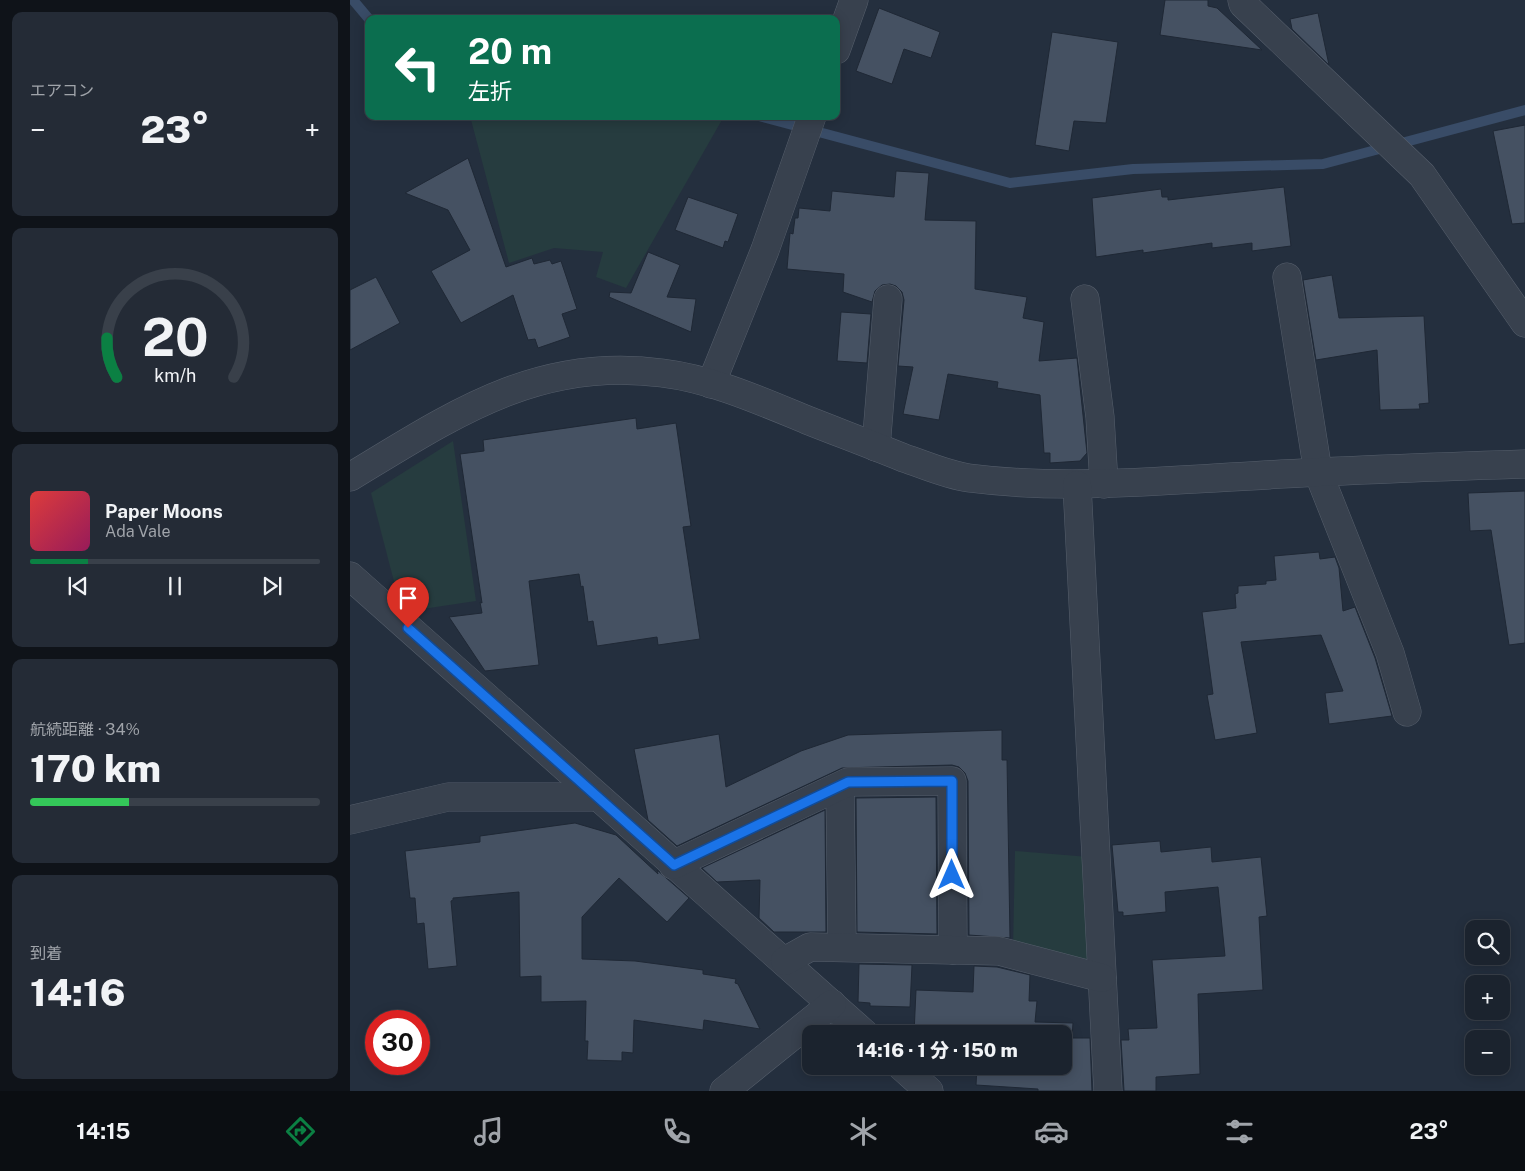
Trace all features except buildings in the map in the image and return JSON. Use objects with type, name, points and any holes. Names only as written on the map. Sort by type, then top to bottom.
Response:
[{"type":"street","points":[[840,39],[854,0]]},
{"type":"street","points":[[1242,0],[1243,4],[1422,175],[1525,324]]},
{"type":"street","points":[[711,384],[764,250],[811,120]]},
{"type":"street","points":[[1287,277],[1318,472],[1390,653],[1407,712]]},
{"type":"street","points":[[876,447],[888,299]]},
{"type":"street","points":[[1085,299],[1100,417],[1104,484]]},
{"type":"street","points":[[350,476],[436,425],[502,392],[531,382],[577,373],[628,370],[664,373],[711,384],[876,447],[966,478],[1076,486],[1318,472],[1525,464]]},
{"type":"street","points":[[1076,486],[1108,1091]]},
{"type":"street","points":[[350,576],[674,865],[786,961],[856,1025]]},
{"type":"street","points":[[674,865],[848,782],[952,781],[953,950]]},
{"type":"street","points":[[840,787],[842,946]]},
{"type":"street","points":[[350,820],[448,796],[597,797]]},
{"type":"street","points":[[786,961],[810,947],[842,946],[999,952],[1102,978]]},
{"type":"street","points":[[724,1091],[832,1004]]},
{"type":"street","points":[[911,1075],[928,1091]]},
{"type":"green space","points":[[471,120],[722,120],[626,288],[596,277],[603,252],[554,248],[509,263]]},
{"type":"green space","points":[[453,441],[476,601],[416,610],[398,597],[371,493]]},
{"type":"green space","points":[[1015,851],[1089,857],[1091,966],[1013,949]]},
{"type":"waterway","points":[[353,0],[366,15]]},
{"type":"waterway","points":[[774,120],[1010,183],[1133,169],[1323,164],[1525,110]]},
{"type":"route","points":[[408,628],[674,865],[848,782],[952,781],[952,875]]}]
